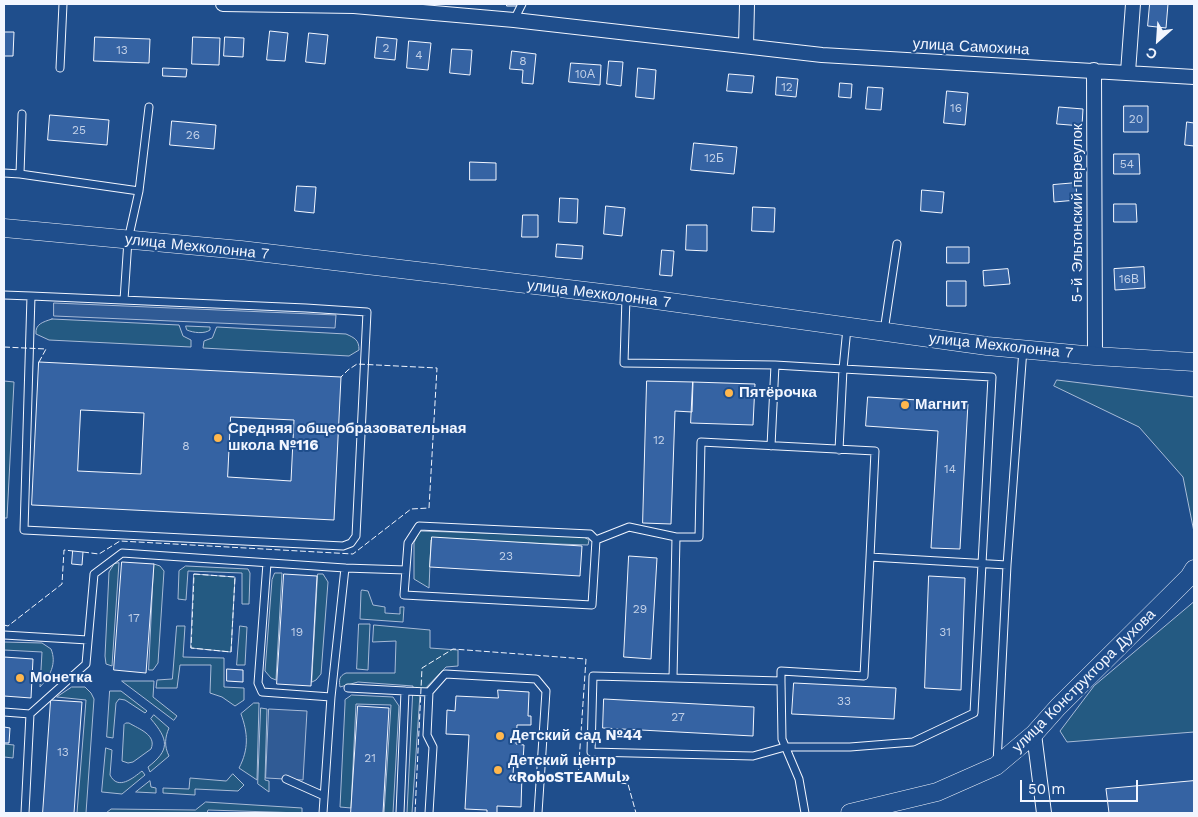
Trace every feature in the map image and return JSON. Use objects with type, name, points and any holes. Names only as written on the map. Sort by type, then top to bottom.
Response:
[{"type":"street","name":"улица Самохина","points":[[224,4],[416,8],[822,55],[1194,77]]},
{"type":"street","points":[[746,46],[748,4]]},
{"type":"street","points":[[1128,72],[1133,4]]},
{"type":"street","name":"5-й Эльтонский переулок","points":[[1094,70],[1095,356]]},
{"type":"street","name":"улица Мехколонна 7","points":[[4,228],[241,250],[626,296],[884,332],[1023,349],[1095,356],[1194,362]]},
{"type":"street","name":"улица Конструктора Духова","points":[[850,813],[937,792],[996,766],[1034,734],[1058,707],[1189,577],[1194,569]]},
{"type":"street","points":[[1034,734],[1044,813]]},
{"type":"lane","points":[[60,68],[63,4]]},
{"type":"lane","points":[[514,20],[522,4]]},
{"type":"lane","points":[[124,300],[128,240],[138,192],[149,107]]},
{"type":"lane","points":[[20,174],[22,114]]},
{"type":"lane","points":[[4,173],[138,192]]},
{"type":"lane","points":[[884,332],[897,244]]},
{"type":"lane","points":[[4,295],[31,296],[124,300],[306,308],[367,312],[356,536],[351,543],[343,546],[24,530],[31,296]]},
{"type":"lane","points":[[626,296],[624,363],[775,366],[992,378],[974,713],[912,742],[850,748],[785,748],[753,756],[591,752],[592,676],[781,681]]},
{"type":"lane","points":[[839,450],[847,327]]},
{"type":"lane","points":[[996,766],[1007,565],[1023,349]]},
{"type":"lane","points":[[771,446],[775,366]]},
{"type":"lane","points":[[596,540],[629,527],[676,537],[699,537],[701,442],[875,451],[864,676],[781,671],[782,739],[799,779],[805,813]]},
{"type":"lane","points":[[419,526],[590,534],[596,540],[592,605],[404,595],[406,570],[408,543],[419,526]]},
{"type":"lane","points":[[673,678],[676,537]]},
{"type":"lane","points":[[25,813],[30,714],[86,664],[94,574],[122,554],[406,570]]},
{"type":"lane","points":[[870,557],[1007,565]]},
{"type":"lane","points":[[267,563],[258,683],[262,692],[332,697]]},
{"type":"lane","points":[[323,813],[345,568]]},
{"type":"lane","points":[[4,635],[88,640]]},
{"type":"lane","points":[[429,813],[433,747],[427,735],[430,692],[445,674],[536,679],[546,690],[538,813]]},
{"type":"lane","points":[[348,688],[430,692]]},
{"type":"lane","points":[[400,813],[405,691]]},
{"type":"lane","points":[[4,712],[30,714]]},
{"type":"lane","points":[[286,779],[324,796]]},
{"type":"shaded area","points":[[54,303],[336,315],[335,328],[54,316]]},
{"type":"shaded area","points":[[52,319],[179,325],[183,336],[191,340],[191,347],[49,340],[36,334],[38,326]]},
{"type":"shaded area","points":[[186,326],[210,327],[210,330],[196,332],[187,330]]},
{"type":"shaded area","points":[[217,327],[346,334],[356,340],[359,350],[349,356],[203,348],[204,341],[212,338]]},
{"type":"shaded area","points":[[1057,380],[1194,397],[1194,532],[1183,477],[1139,427],[1054,386]]},
{"type":"shaded area","points":[[4,381],[14,382],[7,518],[4,518]]},
{"type":"shaded area","points":[[420,531],[582,536],[589,540],[588,545],[431,540],[429,588],[414,579],[414,543]]},
{"type":"shaded area","points":[[119,563],[112,666],[106,664],[105,656],[109,572],[114,564]]},
{"type":"shaded area","points":[[154,564],[160,566],[164,571],[158,663],[153,670],[149,670]]},
{"type":"shaded area","points":[[186,566],[248,569],[250,573],[249,604],[242,604],[242,573],[188,571],[186,600],[178,599],[179,571]]},
{"type":"shaded area","points":[[275,573],[282,573],[276,680],[271,678],[265,671],[272,580]]},
{"type":"shaded area","points":[[194,574],[235,577],[231,652],[191,648]]},
{"type":"shaded area","points":[[318,574],[323,574],[328,582],[321,674],[312,682]]},
{"type":"shaded area","points":[[362,590],[368,591],[373,605],[385,607],[385,613],[400,614],[400,607],[404,607],[403,622],[360,619]]},
{"type":"shaded area","points":[[1194,602],[1194,732],[1067,742],[1060,731],[1094,686]]},
{"type":"shaded area","points":[[359,624],[370,624],[368,670],[357,669]]},
{"type":"shaded area","points":[[374,625],[430,630],[430,648],[458,650],[458,666],[446,667],[420,694],[412,813],[407,813],[413,686],[358,682],[340,687],[340,678],[346,673],[395,673],[396,641],[373,642]]},
{"type":"shaded area","points":[[177,626],[185,626],[183,657],[224,658],[224,687],[244,688],[244,700],[235,706],[222,697],[210,693],[211,665],[180,665],[177,688],[156,688],[157,680],[172,679]]},
{"type":"shaded area","points":[[240,626],[247,627],[245,665],[237,665]]},
{"type":"shaded area","points":[[4,642],[42,643],[51,649],[53,654],[52,670],[40,687],[42,652],[4,650]]},
{"type":"shaded area","points":[[122,681],[154,681],[153,697],[177,716],[174,720]]},
{"type":"shaded area","points":[[72,687],[85,687],[94,699],[86,813],[77,813],[86,700],[57,697]]},
{"type":"shaded area","points":[[110,691],[121,691],[147,711],[145,713],[125,700],[119,699],[116,703],[113,738],[107,737]]},
{"type":"shaded area","points":[[352,695],[393,697],[399,706],[393,813],[384,813],[391,705],[356,704],[351,808],[340,807],[345,700]]},
{"type":"shaded area","points":[[254,703],[259,703],[257,780],[239,768],[246,748],[245,728],[241,714]]},
{"type":"shaded area","points":[[261,708],[267,709],[265,780],[269,781],[269,792],[258,784]]},
{"type":"shaded area","points":[[269,709],[307,711],[303,780],[266,778]]},
{"type":"shaded area","points":[[154,715],[169,728],[166,749],[169,756],[150,772],[148,767],[160,755],[164,744],[161,733],[151,719]]},
{"type":"shaded area","points":[[126,723],[142,730],[152,740],[151,749],[133,762],[128,763],[122,761],[124,725]]},
{"type":"shaded area","points":[[4,744],[14,745],[13,758],[4,757]]},
{"type":"shaded area","points":[[106,748],[112,750],[110,775],[113,780],[121,783],[126,782],[142,771],[145,775],[122,794],[102,792]]},
{"type":"shaded area","points":[[233,774],[244,785],[238,791],[195,789],[195,795],[163,793],[163,788],[189,789],[190,778],[226,781]]},
{"type":"shaded area","points":[[150,781],[151,787],[156,788],[156,793],[136,792]]},
{"type":"shaded area","points":[[206,802],[302,808],[302,813],[208,810],[207,813],[106,813],[111,809],[195,810]]},
{"type":"building","points":[[507,4],[518,4],[518,6],[507,6]]},
{"type":"building","points":[[1150,4],[1168,4],[1166,28],[1148,26]]},
{"type":"building","points":[[270,31],[288,33],[285,61],[267,60]]},
{"type":"building","points":[[4,32],[14,32],[13,56],[4,56]]},
{"type":"building","points":[[309,33],[328,35],[325,64],[306,62]]},
{"type":"building","points":[[95,37],[150,39],[149,63],[94,61]]},
{"type":"building","points":[[193,37],[220,38],[219,65],[192,64]]},
{"type":"building","points":[[225,37],[244,38],[243,57],[224,56]]},
{"type":"building","points":[[377,37],[397,39],[395,60],[375,58]]},
{"type":"building","points":[[409,41],[431,43],[428,70],[407,68]]},
{"type":"building","points":[[452,49],[472,50],[470,75],[450,73]]},
{"type":"building","points":[[512,51],[536,54],[533,84],[522,83],[523,70],[510,69]]},
{"type":"building","points":[[609,61],[623,62],[621,86],[607,84]]},
{"type":"building","points":[[571,63],[601,65],[600,85],[569,82]]},
{"type":"building","points":[[163,68],[187,69],[186,77],[163,76]]},
{"type":"building","points":[[638,68],[656,70],[654,99],[636,97]]},
{"type":"building","points":[[729,74],[754,76],[752,93],[727,91]]},
{"type":"building","points":[[777,77],[798,79],[796,97],[776,95]]},
{"type":"building","points":[[840,83],[852,84],[851,98],[839,97]]},
{"type":"building","points":[[868,87],[883,88],[881,110],[866,109]]},
{"type":"building","points":[[947,91],[968,93],[965,125],[944,123]]},
{"type":"building","points":[[1124,106],[1148,106],[1148,132],[1124,132]]},
{"type":"building","points":[[1059,107],[1083,109],[1082,126],[1057,124]]},
{"type":"building","points":[[50,115],[109,120],[107,145],[48,140]]},
{"type":"building","points":[[172,121],[216,125],[214,149],[170,145]]},
{"type":"building","points":[[1187,122],[1194,123],[1194,146],[1185,145]]},
{"type":"building","points":[[694,143],[737,147],[734,174],[691,170]]},
{"type":"building","points":[[1114,154],[1139,154],[1140,174],[1114,174]]},
{"type":"building","points":[[470,162],[496,163],[496,180],[470,180]]},
{"type":"building","points":[[1076,183],[1077,200],[1054,202],[1053,185]]},
{"type":"building","points":[[297,186],[316,187],[314,213],[295,211]]},
{"type":"building","points":[[922,190],[944,192],[942,213],[921,211]]},
{"type":"building","points":[[560,198],[578,199],[577,223],[559,222]]},
{"type":"building","points":[[1114,204],[1136,204],[1137,222],[1114,222]]},
{"type":"building","points":[[606,206],[625,208],[622,236],[604,234]]},
{"type":"building","points":[[753,207],[775,208],[774,232],[752,231]]},
{"type":"building","points":[[523,215],[538,215],[538,237],[522,237]]},
{"type":"building","points":[[687,225],[707,225],[707,251],[686,250]]},
{"type":"building","points":[[557,244],[583,246],[582,259],[556,257]]},
{"type":"building","points":[[947,247],[969,247],[969,263],[947,263]]},
{"type":"building","points":[[662,250],[674,251],[672,276],[660,275]]},
{"type":"building","points":[[1144,267],[1145,288],[1115,290],[1114,269]]},
{"type":"building","points":[[1008,269],[1010,284],[984,286],[983,271]]},
{"type":"building","points":[[947,281],[966,281],[966,306],[947,306]]},
{"type":"building","points":[[39,362],[341,377],[334,520],[32,505]],"holes":[[[81,410],[144,413],[141,474],[78,471]],[[231,417],[294,420],[291,481],[228,477]]]},
{"type":"building","points":[[647,381],[693,382],[692,412],[675,411],[671,524],[643,523]]},
{"type":"building","points":[[693,382],[755,384],[753,425],[691,423]]},
{"type":"building","points":[[868,397],[968,403],[960,549],[931,548],[938,431],[866,426]]},
{"type":"building","points":[[432,537],[582,546],[580,576],[430,567]]},
{"type":"building","points":[[73,551],[83,552],[82,565],[72,564]]},
{"type":"building","points":[[629,556],[657,558],[651,659],[624,657]]},
{"type":"building","points":[[122,562],[154,564],[146,673],[114,670]]},
{"type":"building","points":[[284,574],[317,576],[311,686],[277,684]]},
{"type":"building","points":[[929,576],[965,578],[961,690],[925,688]]},
{"type":"building","points":[[4,657],[33,659],[31,698],[4,696]]},
{"type":"building","points":[[227,669],[243,670],[243,682],[227,681]]},
{"type":"building","points":[[794,683],[896,688],[894,719],[792,714]]},
{"type":"building","points":[[498,690],[529,692],[528,716],[531,716],[531,725],[517,725],[516,744],[524,745],[523,761],[514,761],[513,774],[522,775],[521,807],[497,806],[497,813],[487,813],[487,810],[465,809],[469,735],[446,734],[447,710],[455,711],[456,696],[498,698]]},
{"type":"building","points":[[604,699],[754,707],[753,736],[603,728]]},
{"type":"building","points":[[51,700],[82,702],[74,813],[43,813]]},
{"type":"building","points":[[358,706],[389,708],[383,813],[351,813]]},
{"type":"building","points":[[4,727],[10,728],[9,743],[4,743]]},
{"type":"building","points":[[1194,781],[1194,813],[1109,813],[1106,789]]},
{"type":"fence","points":[[4,347],[46,349],[39,362]]},
{"type":"fence","points":[[83,552],[99,554],[120,541],[353,554],[411,509],[429,508],[437,368],[357,364],[341,377]]},
{"type":"fence","points":[[4,625],[8,626],[62,584],[64,550],[73,551]]},
{"type":"fence","points":[[194,574],[235,577],[231,652],[191,648],[194,574]]},
{"type":"fence","points":[[415,813],[422,668],[453,649],[586,659],[578,777],[628,784],[636,813]]},
{"type":"place","name":"Пятёрочка","points":[[729,393]]},
{"type":"place","name":"Магнит","points":[[905,405]]},
{"type":"place","name":"Средняя общеобразовательная школа №116","points":[[218,438]]},
{"type":"place","name":"Монетка","points":[[20,678]]},
{"type":"place","name":"Детский сад №44","points":[[500,736]]},
{"type":"place","name":"Детский центр «RoboSTEAMul»","points":[[498,770]]}]
